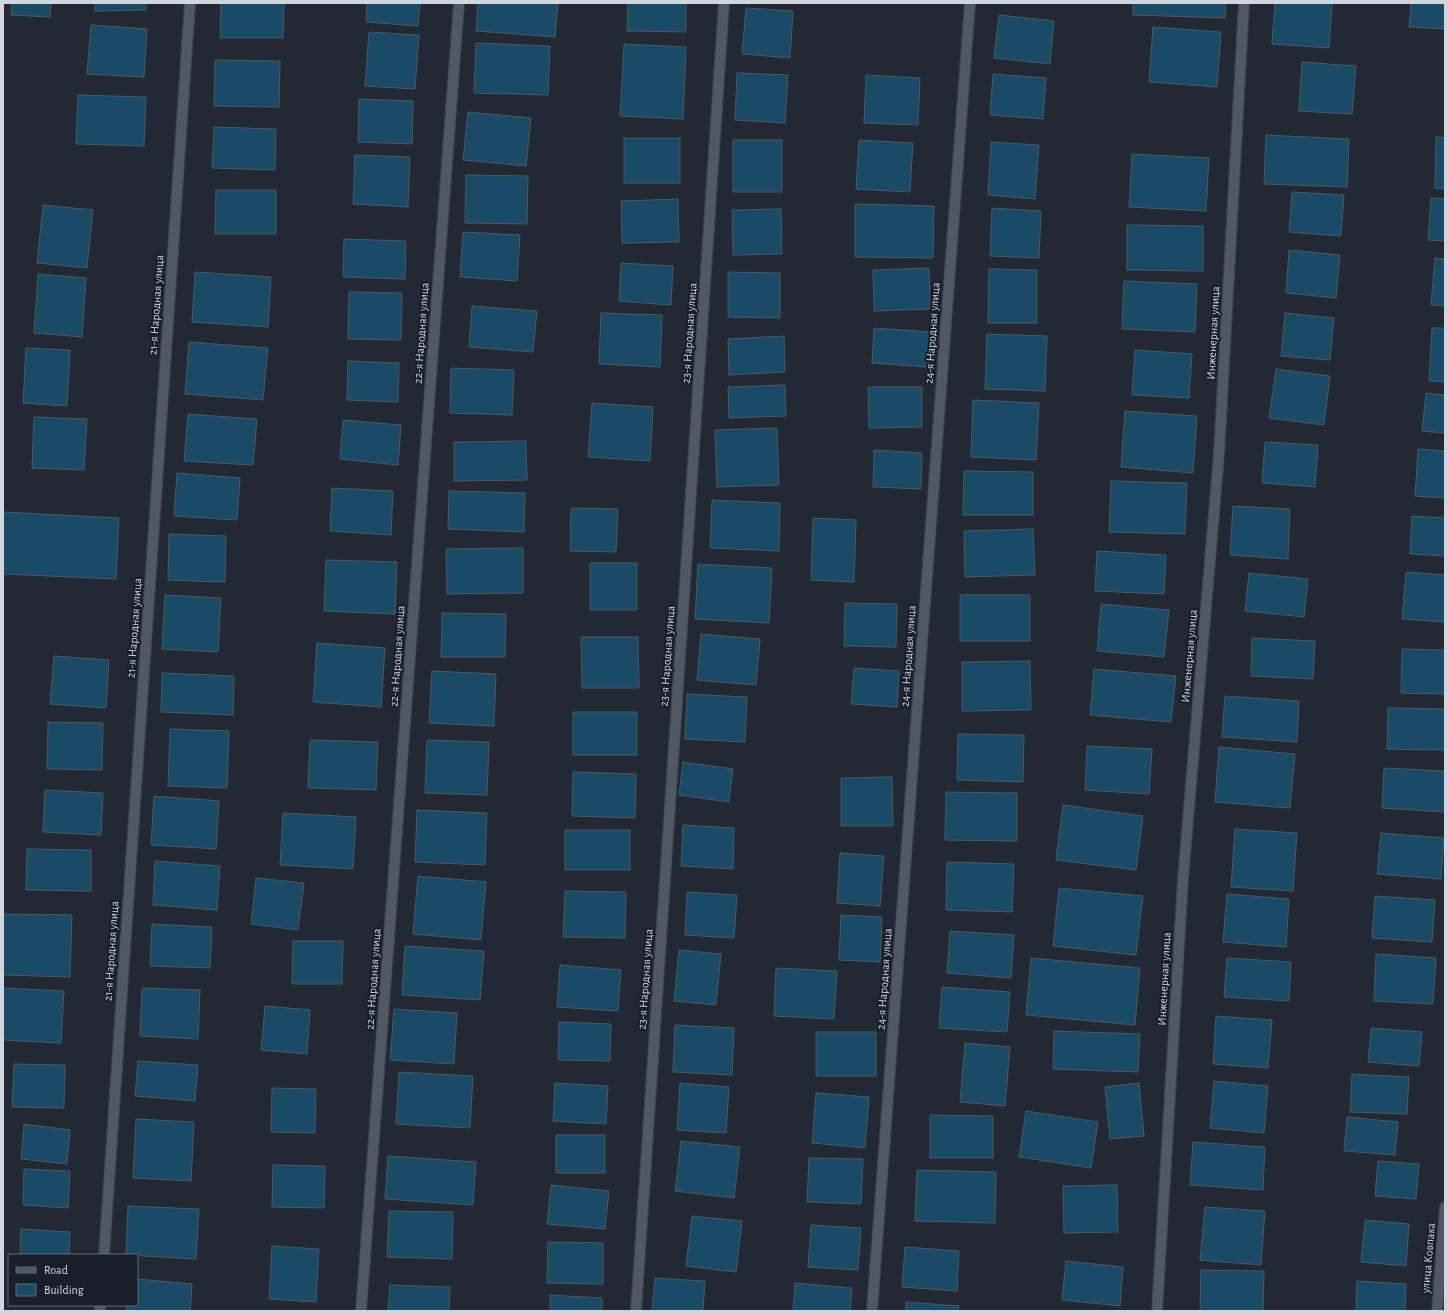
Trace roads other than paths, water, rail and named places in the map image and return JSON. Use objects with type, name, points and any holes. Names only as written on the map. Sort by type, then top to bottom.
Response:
[{"type":"street","name":"21-я Народная улица","points":[[104,1254],[190,3]]},
{"type":"street","name":"22-я Народная улица","points":[[361,1311],[459,3]]},
{"type":"street","name":"23-я Народная улица","points":[[636,1311],[724,3]]},
{"type":"street","name":"24-я Народная улица","points":[[872,1311],[970,3]]},
{"type":"street","name":"Инженерная улица","points":[[1157,1311],[1183,879],[1220,454],[1244,3]]},
{"type":"street","name":"улица Ковпака","points":[[1436,1311],[1445,1207]]}]
